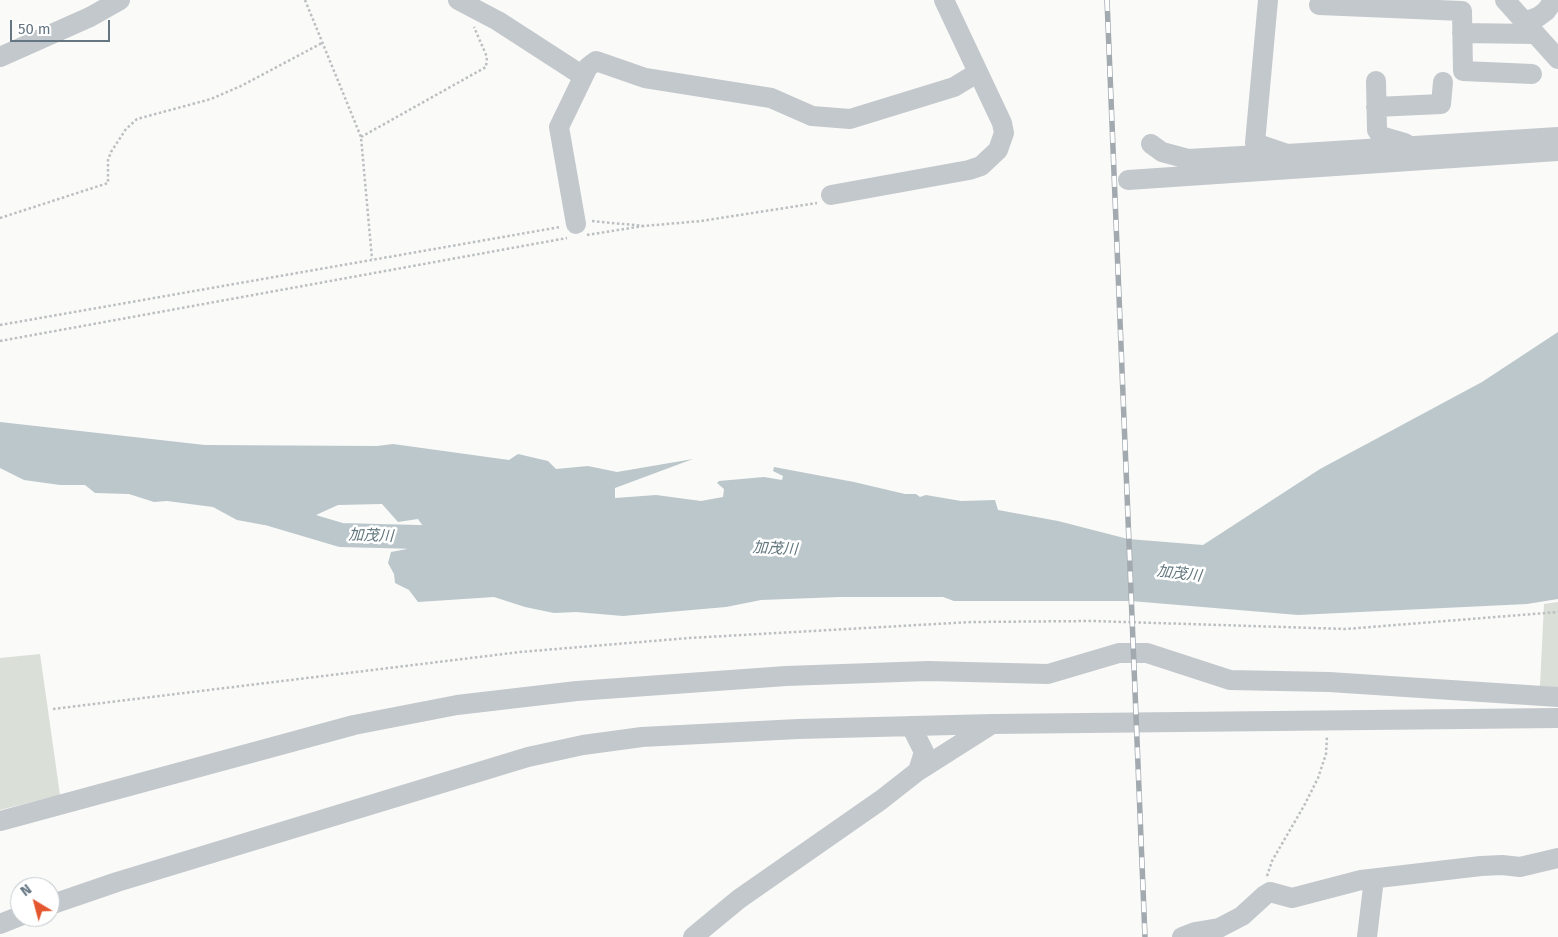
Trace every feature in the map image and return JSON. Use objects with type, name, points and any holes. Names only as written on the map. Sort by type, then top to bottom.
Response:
[{"type":"street","points":[[67,27],[98,0]]},
{"type":"street","points":[[0,56],[67,27],[120,0]]},
{"type":"street","points":[[831,195],[969,170],[990,159],[1002,141],[1004,132],[1002,122],[977,74],[944,0]]},
{"type":"street","points":[[1268,0],[1255,142],[1287,154]]},
{"type":"street","points":[[1505,0],[1558,59]]},
{"type":"street","points":[[1462,33],[1529,28],[1554,0]]},
{"type":"street","points":[[461,2],[498,21],[583,76]]},
{"type":"street","points":[[1318,9],[1462,11],[1463,71],[1532,74]]},
{"type":"street","points":[[574,233],[559,127],[583,76],[592,63],[600,61],[645,78],[771,98],[812,116],[850,119],[936,93],[958,85],[977,74]]},
{"type":"street","points":[[1376,81],[1377,130],[1381,136],[1415,146]]},
{"type":"street","points":[[1376,107],[1441,104],[1443,82]]},
{"type":"street","points":[[1151,144],[1162,152],[1188,159],[1558,137]]},
{"type":"street","points":[[1128,180],[1558,151]]},
{"type":"street","points":[[0,822],[379,720],[458,705],[577,691],[786,676],[900,672],[1048,674],[1119,653],[1147,653],[1230,680],[1329,682],[1558,697]]},
{"type":"street","points":[[60,902],[117,882],[519,760],[583,745],[652,737],[798,729],[992,724],[1558,718]]},
{"type":"street","points":[[693,937],[739,899],[881,800],[918,771],[992,724]]},
{"type":"street","points":[[911,726],[924,752],[918,771]]},
{"type":"street","points":[[1182,937],[1195,932],[1219,928],[1242,916],[1268,894],[1292,898],[1372,879],[1502,864],[1520,867],[1558,858]]},
{"type":"street","points":[[1367,937],[1373,887],[1372,879]]},
{"type":"path","points":[[305,0],[361,137],[372,259]]},
{"type":"path","points":[[361,137],[486,67],[486,57],[461,2]]},
{"type":"path","points":[[0,218],[108,183],[108,160],[111,152],[126,129],[137,119],[219,96],[272,71],[322,43]]},
{"type":"path","points":[[0,340],[574,233],[597,221],[644,226],[702,221],[826,202],[831,195]]},
{"type":"path","points":[[0,325],[372,259],[574,233],[634,230],[644,226]]},
{"type":"path","points":[[54,709],[520,652],[698,638],[980,622],[1092,621],[1346,629],[1558,612]]},
{"type":"path","points":[[1268,894],[1264,887],[1268,871],[1305,804],[1324,762],[1328,746],[1325,720]]},
{"type":"shaded area","points":[[1558,602],[1558,688],[1540,686],[1544,604]]},
{"type":"shaded area","points":[[40,654],[60,795],[0,810],[0,658]]},
{"type":"water","points":[[1558,332],[1558,599],[1527,604],[1298,615],[1131,601],[954,601],[943,597],[840,597],[761,600],[726,607],[623,616],[576,612],[554,613],[525,607],[494,597],[418,602],[409,590],[395,583],[394,574],[388,563],[391,552],[407,549],[406,543],[420,544],[425,529],[418,519],[398,522],[382,504],[338,505],[316,515],[264,525],[237,520],[213,507],[167,501],[154,502],[129,494],[95,493],[85,485],[60,485],[24,480],[0,468],[0,422],[205,445],[377,446],[393,444],[509,460],[518,454],[548,461],[556,469],[588,466],[617,472],[693,459],[615,488],[615,498],[656,495],[701,501],[723,497],[724,489],[717,483],[719,481],[764,477],[782,480],[783,476],[773,471],[774,467],[905,494],[916,494],[920,497],[926,495],[961,501],[995,500],[998,510],[1058,521],[1128,539],[1203,545],[1320,469],[1482,382]]},
{"type":"waterway","name":"加茂川","points":[[260,511],[341,535],[456,538]]},
{"type":"railway","points":[[1107,0],[1145,937]]}]
